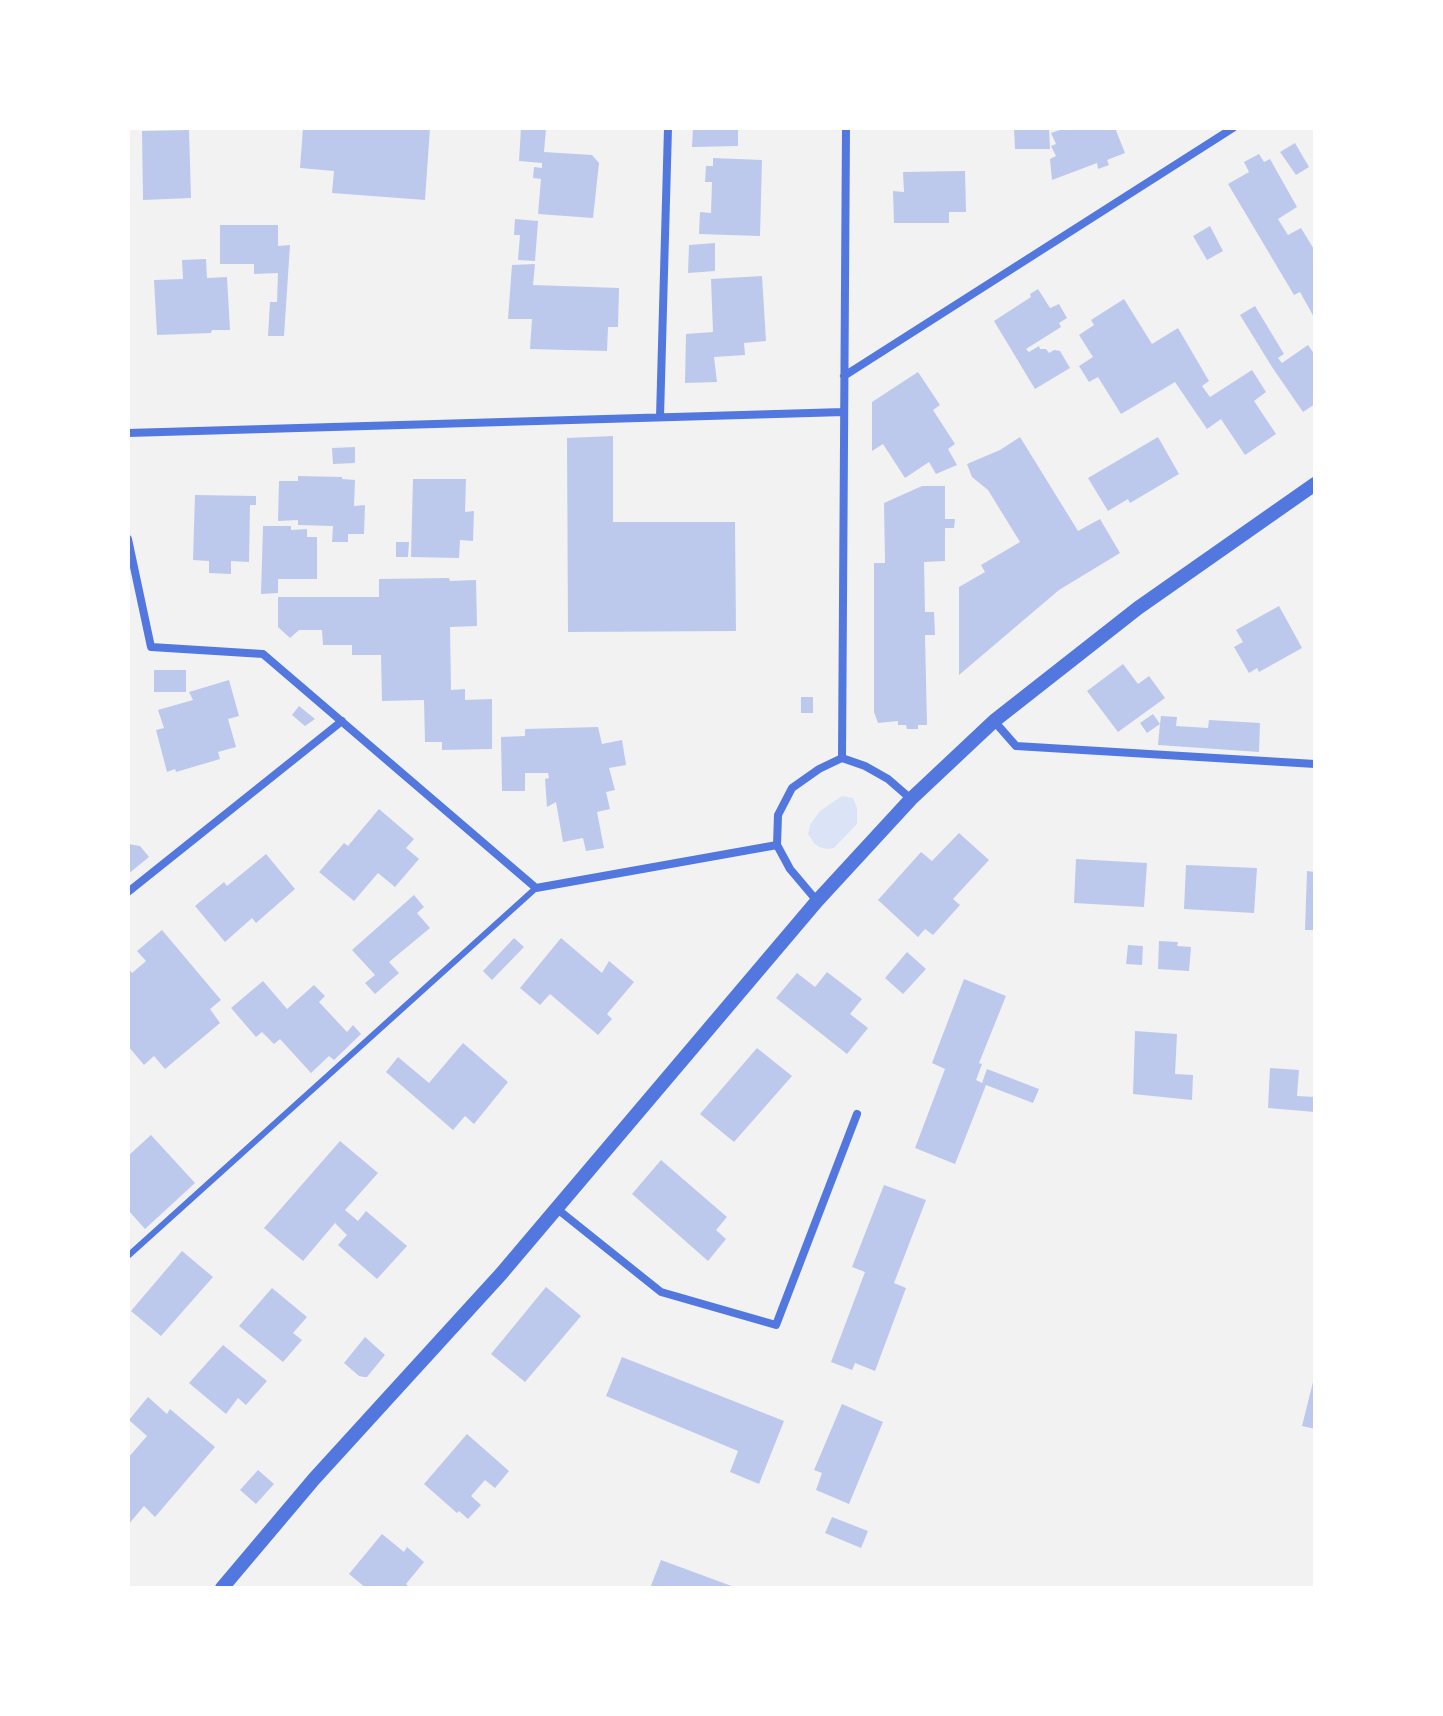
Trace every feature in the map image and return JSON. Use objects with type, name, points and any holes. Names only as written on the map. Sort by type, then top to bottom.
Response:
[{"type":"street","points":[[660,417],[668,128]]},
{"type":"street","points":[[842,758],[846,128]]},
{"type":"street","points":[[844,376],[1233,128]]},
{"type":"street","points":[[128,433],[844,412]]},
{"type":"street","points":[[222,1588],[314,1479],[501,1274],[817,901],[911,799],[994,721],[1138,608],[1315,484]]},
{"type":"street","points":[[128,539],[151,647],[263,654],[536,888],[777,845]]},
{"type":"street","points":[[128,892],[342,721]]},
{"type":"street","points":[[994,721],[1016,746],[1315,764]]},
{"type":"street","points":[[817,901],[790,869],[777,845],[778,815],[792,788],[819,769],[842,758],[888,779],[911,799]]},
{"type":"street","points":[[556,1208],[661,1292],[776,1325],[857,1114]]},
{"type":"lane","points":[[129,1255],[536,888]]},
{"type":"shaded area","points":[[842,796],[853,798],[857,808],[857,824],[834,848],[819,847],[808,834],[810,825],[820,811]]},
{"type":"building","points":[[303,128],[430,128],[425,200],[332,193],[334,171],[300,168]]},
{"type":"building","points":[[521,128],[546,128],[544,152],[592,155],[599,163],[593,218],[538,214],[541,179],[533,178],[534,167],[542,168],[542,163],[519,161]]},
{"type":"building","points":[[693,128],[738,128],[738,146],[692,147]]},
{"type":"building","points":[[1014,128],[1049,128],[1050,149],[1015,149]]},
{"type":"building","points":[[1066,128],[1115,128],[1125,153],[1107,160],[1109,165],[1098,169],[1097,163],[1052,180],[1050,159],[1056,156],[1051,146],[1056,144],[1051,133]]},
{"type":"building","points":[[189,130],[191,198],[143,200],[142,131]]},
{"type":"building","points":[[1295,143],[1309,167],[1296,175],[1280,152]]},
{"type":"building","points":[[1259,154],[1264,162],[1270,159],[1297,207],[1278,219],[1288,235],[1301,228],[1315,251],[1315,319],[1300,292],[1294,295],[1228,184],[1249,172],[1244,162]]},
{"type":"building","points":[[713,158],[762,160],[760,236],[699,234],[700,212],[711,213],[712,182],[705,182],[706,166],[713,166]]},
{"type":"building","points":[[965,171],[966,212],[949,212],[949,223],[894,223],[893,191],[904,192],[903,172]]},
{"type":"building","points":[[515,219],[538,221],[535,261],[518,260],[520,235],[514,235]]},
{"type":"building","points":[[220,225],[278,225],[278,246],[290,245],[284,336],[268,336],[270,302],[277,302],[278,273],[254,274],[254,264],[220,264]]},
{"type":"building","points":[[1210,226],[1223,251],[1207,260],[1193,236]]},
{"type":"building","points":[[715,243],[715,271],[688,273],[689,245]]},
{"type":"building","points":[[206,259],[207,278],[227,277],[230,330],[157,335],[154,280],[183,279],[182,260]]},
{"type":"building","points":[[535,264],[533,285],[619,288],[618,327],[608,327],[607,351],[530,349],[532,319],[508,319],[512,265]]},
{"type":"building","points":[[762,276],[766,341],[744,343],[745,355],[714,357],[717,382],[685,383],[686,334],[713,332],[711,279]]},
{"type":"building","points":[[1038,289],[1050,308],[1059,304],[1067,318],[1059,323],[1061,327],[1026,349],[1029,352],[1039,346],[1049,353],[1060,351],[1070,368],[1035,389],[994,321]]},
{"type":"building","points":[[1124,299],[1152,344],[1178,328],[1209,381],[1202,386],[1210,397],[1252,370],[1266,392],[1254,401],[1276,434],[1245,455],[1221,419],[1207,429],[1175,382],[1121,414],[1098,377],[1089,382],[1079,366],[1093,357],[1079,335],[1094,325],[1091,320]]},
{"type":"building","points":[[1255,306],[1284,354],[1278,358],[1282,363],[1308,345],[1315,355],[1315,404],[1303,412],[1240,315]]},
{"type":"building","points":[[918,372],[940,405],[933,410],[955,444],[948,449],[957,465],[936,474],[929,462],[905,478],[883,444],[872,451],[872,402]]},
{"type":"building","points":[[613,436],[613,522],[735,522],[736,631],[568,632],[567,438]]},
{"type":"building","points":[[1020,437],[1078,531],[1100,519],[1120,553],[1059,590],[959,675],[959,587],[985,572],[981,565],[1020,542],[988,490],[972,477],[967,464],[1000,450]]},
{"type":"building","points":[[1158,437],[1179,474],[1130,503],[1128,499],[1108,511],[1088,478]]},
{"type":"building","points":[[355,447],[355,463],[333,464],[332,448]]},
{"type":"building","points":[[298,476],[355,480],[354,506],[365,505],[364,534],[348,534],[348,542],[332,542],[333,526],[298,525],[298,520],[278,521],[279,481],[298,481]]},
{"type":"building","points":[[413,479],[466,479],[465,512],[474,511],[473,541],[460,540],[459,558],[411,557]]},
{"type":"building","points":[[922,486],[945,486],[945,519],[955,519],[954,528],[945,528],[945,561],[924,562],[925,612],[934,612],[935,635],[925,635],[927,725],[907,729],[906,725],[898,725],[898,721],[878,723],[874,712],[874,563],[885,563],[884,503]]},
{"type":"building","points":[[195,495],[256,496],[256,505],[250,505],[249,562],[231,561],[231,574],[209,573],[209,561],[193,560]]},
{"type":"building","points":[[263,526],[307,529],[307,537],[317,537],[317,579],[278,579],[278,593],[261,594]]},
{"type":"building","points":[[396,542],[409,542],[408,557],[396,557]]},
{"type":"building","points":[[449,578],[450,581],[476,580],[477,626],[450,627],[451,690],[465,689],[465,700],[492,699],[492,749],[442,750],[442,742],[425,742],[424,700],[382,701],[381,655],[352,655],[352,645],[323,645],[322,630],[299,630],[290,638],[278,627],[278,597],[379,597],[379,579]]},
{"type":"building","points":[[1279,606],[1302,648],[1259,672],[1257,668],[1249,673],[1234,647],[1243,642],[1236,630]]},
{"type":"building","points":[[1123,664],[1138,684],[1149,676],[1165,698],[1118,732],[1087,691]]},
{"type":"building","points":[[154,670],[186,670],[186,692],[154,692]]},
{"type":"building","points":[[229,680],[239,716],[228,719],[236,747],[218,752],[220,759],[167,772],[156,730],[164,728],[158,710],[193,700],[189,692]]},
{"type":"building","points":[[801,697],[813,697],[813,713],[801,713]]},
{"type":"building","points":[[299,706],[315,719],[305,726],[292,715]]},
{"type":"building","points":[[1153,714],[1160,724],[1147,733],[1140,723]]},
{"type":"building","points":[[1161,716],[1177,717],[1176,726],[1208,728],[1209,720],[1260,723],[1259,752],[1158,745]]},
{"type":"building","points":[[598,727],[602,744],[622,740],[626,765],[609,768],[615,790],[606,792],[610,809],[597,812],[604,848],[586,851],[583,838],[563,842],[556,802],[547,807],[545,779],[549,778],[548,773],[525,773],[525,791],[502,791],[501,737],[525,736],[525,729]]},
{"type":"building","points":[[379,809],[414,839],[406,848],[419,859],[395,887],[378,873],[354,901],[319,872],[344,843],[348,846]]},
{"type":"building","points":[[959,833],[989,860],[953,899],[960,905],[933,935],[925,929],[918,937],[878,900],[921,852],[932,861]]},
{"type":"building","points":[[128,844],[140,846],[149,857],[128,874]]},
{"type":"building","points":[[266,854],[295,889],[256,923],[252,918],[225,942],[195,906],[224,882],[227,886]]},
{"type":"building","points":[[1076,859],[1147,863],[1144,907],[1074,903]]},
{"type":"building","points":[[1186,865],[1257,868],[1254,913],[1184,909]]},
{"type":"building","points":[[1307,871],[1315,872],[1315,930],[1305,930]]},
{"type":"building","points":[[414,895],[424,907],[417,913],[430,928],[389,962],[399,973],[375,994],[365,983],[375,975],[352,950]]},
{"type":"building","points":[[162,930],[221,1000],[210,1009],[220,1023],[165,1069],[154,1056],[144,1065],[128,1046],[128,968],[132,973],[146,961],[137,951]]},
{"type":"building","points":[[514,938],[524,947],[492,980],[483,971]]},
{"type":"building","points":[[561,938],[602,973],[609,961],[634,982],[607,1014],[612,1019],[598,1035],[550,994],[540,1005],[520,988]]},
{"type":"building","points":[[1159,941],[1178,942],[1177,946],[1191,947],[1189,971],[1158,969]]},
{"type":"building","points":[[1128,945],[1143,946],[1142,965],[1126,964]]},
{"type":"building","points":[[907,952],[926,969],[903,994],[885,978]]},
{"type":"building","points":[[827,972],[862,999],[850,1014],[868,1028],[847,1054],[776,998],[797,973],[815,987]]},
{"type":"building","points":[[964,979],[1006,996],[979,1063],[982,1064],[976,1080],[982,1083],[987,1069],[1039,1089],[1033,1103],[986,1085],[955,1164],[915,1148],[945,1069],[932,1063]]},
{"type":"building","points":[[263,981],[287,1009],[314,985],[325,996],[319,1002],[347,1032],[353,1025],[361,1034],[334,1060],[329,1056],[311,1073],[280,1039],[274,1044],[262,1032],[256,1037],[231,1008]]},
{"type":"building","points":[[1135,1031],[1177,1034],[1175,1074],[1193,1075],[1192,1100],[1133,1094]]},
{"type":"building","points":[[463,1043],[508,1082],[474,1124],[465,1116],[453,1130],[386,1072],[398,1057],[429,1083]]},
{"type":"building","points":[[757,1048],[792,1076],[734,1142],[700,1114]]},
{"type":"building","points":[[1270,1068],[1299,1070],[1297,1096],[1315,1097],[1315,1112],[1268,1108]]},
{"type":"building","points":[[151,1135],[195,1183],[145,1229],[128,1210],[128,1156]]},
{"type":"building","points":[[340,1141],[378,1173],[345,1210],[358,1221],[366,1211],[407,1246],[377,1279],[338,1245],[347,1235],[335,1223],[303,1261],[264,1228]]},
{"type":"building","points":[[661,1160],[727,1217],[716,1230],[726,1239],[708,1261],[632,1194]]},
{"type":"building","points":[[884,1185],[926,1200],[894,1283],[906,1288],[875,1371],[855,1363],[852,1370],[831,1362],[865,1272],[852,1267]]},
{"type":"building","points":[[182,1251],[213,1277],[161,1336],[131,1311]]},
{"type":"building","points":[[546,1287],[581,1316],[525,1382],[491,1354]]},
{"type":"building","points":[[272,1288],[307,1317],[293,1333],[302,1340],[283,1362],[239,1326]]},
{"type":"building","points":[[365,1337],[385,1355],[367,1377],[359,1376],[344,1363]]},
{"type":"building","points":[[223,1345],[267,1381],[246,1405],[238,1398],[226,1414],[189,1383]]},
{"type":"building","points":[[622,1357],[784,1421],[759,1484],[730,1472],[738,1451],[606,1396]]},
{"type":"building","points":[[1315,1378],[1315,1429],[1302,1426]]},
{"type":"building","points":[[148,1397],[167,1414],[170,1409],[215,1447],[155,1517],[144,1506],[128,1525],[128,1458],[147,1436],[129,1420]]},
{"type":"building","points":[[842,1404],[883,1422],[849,1504],[816,1490],[822,1473],[814,1470]]},
{"type":"building","points":[[467,1434],[509,1471],[495,1488],[485,1480],[471,1496],[481,1505],[468,1519],[424,1484]]},
{"type":"building","points":[[258,1470],[274,1484],[256,1504],[240,1490]]},
{"type":"building","points":[[832,1517],[868,1531],[861,1548],[825,1533]]},
{"type":"building","points":[[382,1534],[404,1552],[407,1547],[424,1562],[406,1584],[410,1588],[366,1588],[349,1574]]},
{"type":"building","points":[[661,1560],[737,1588],[650,1588]]}]
